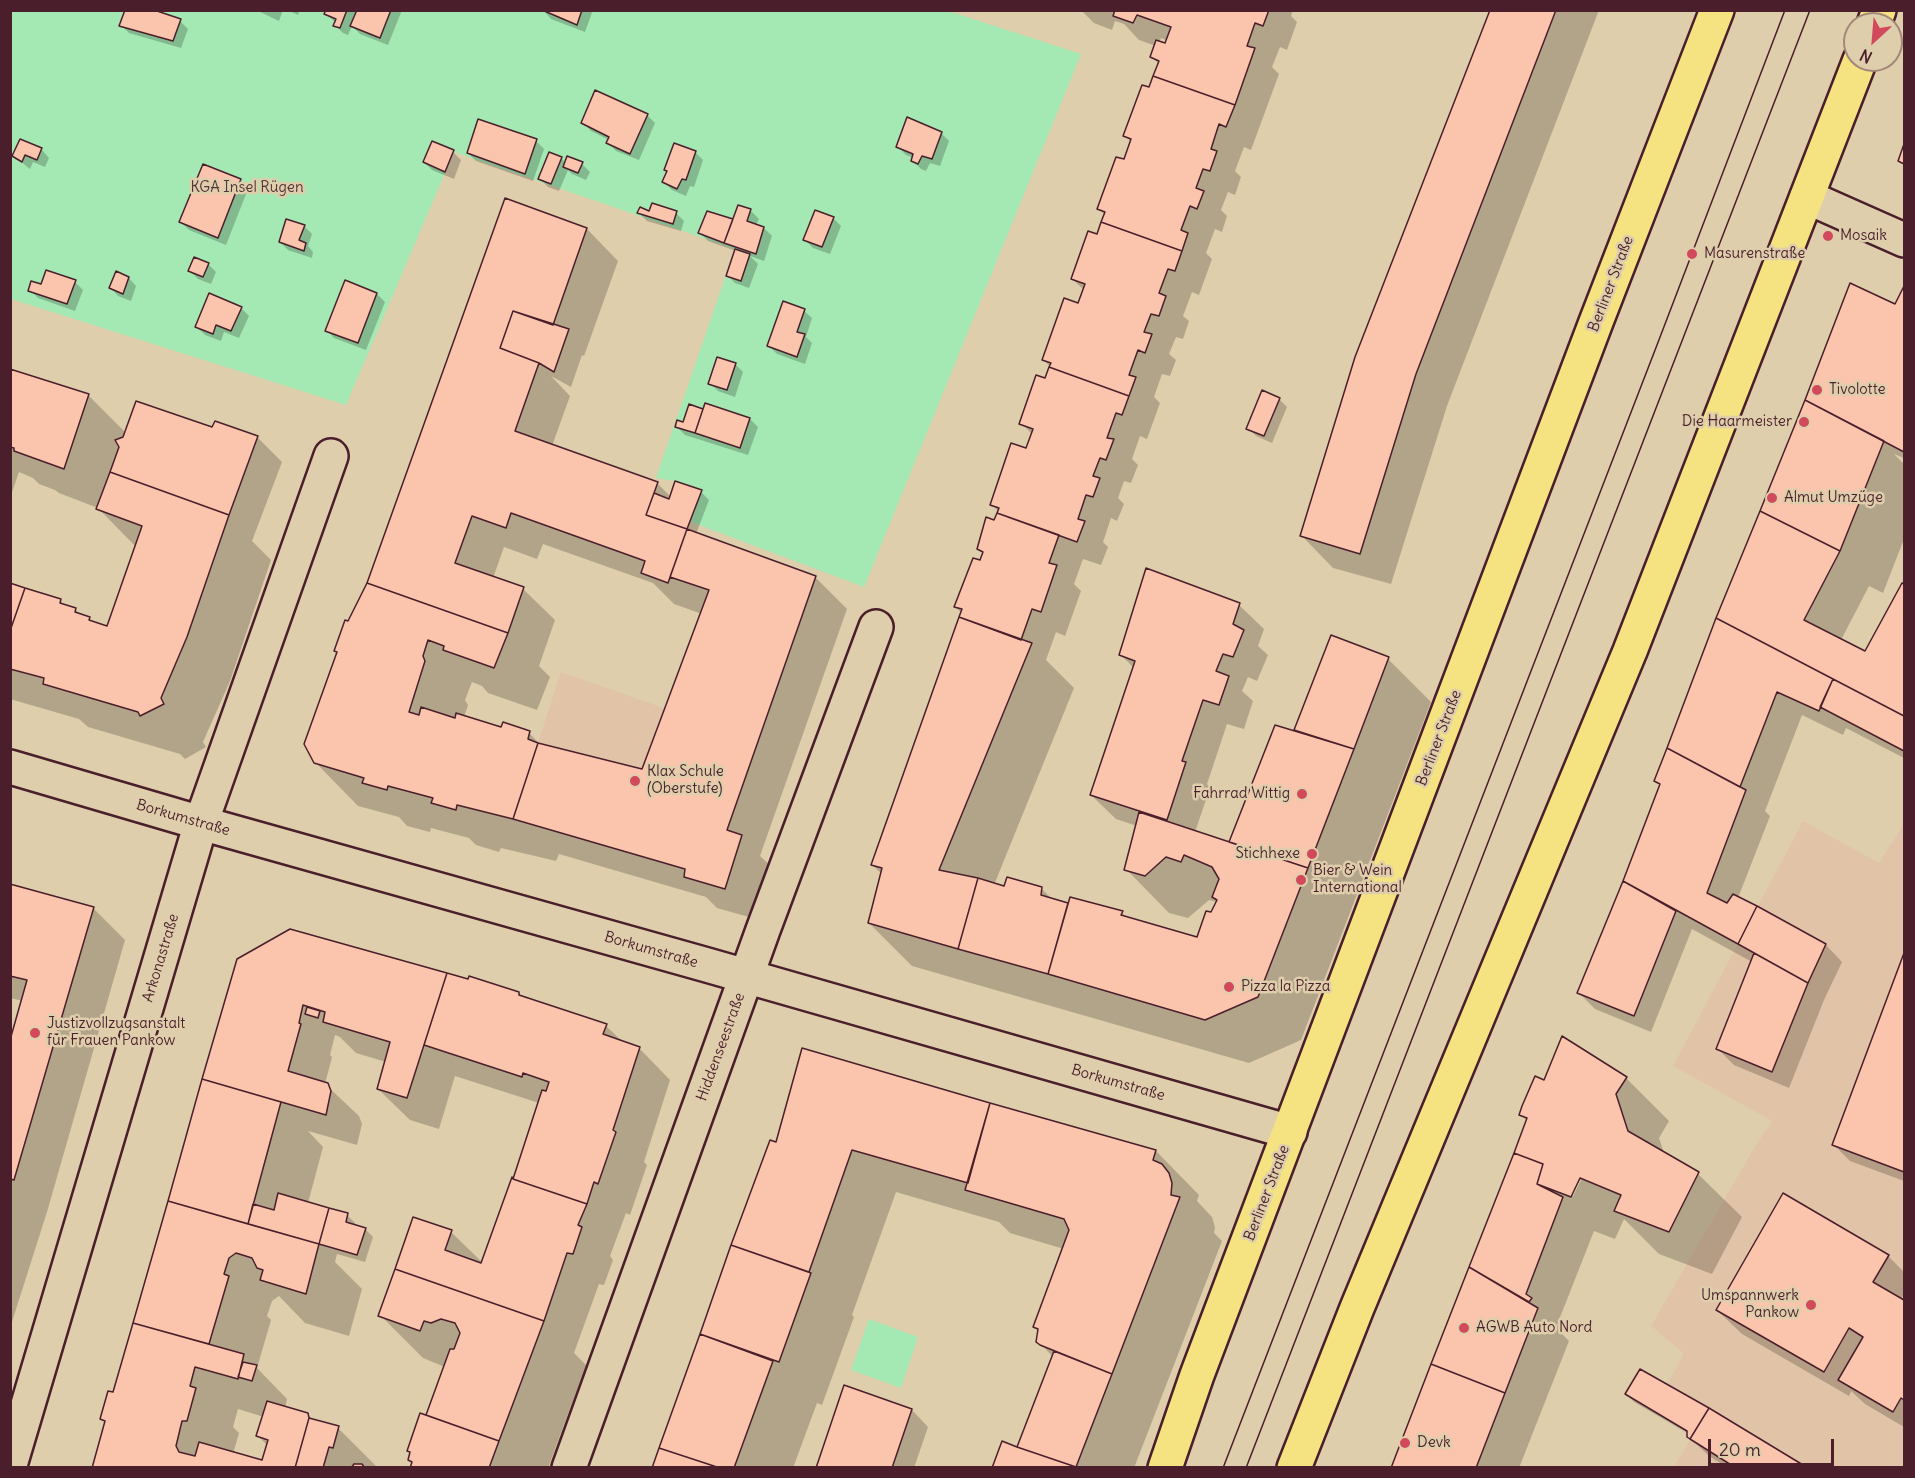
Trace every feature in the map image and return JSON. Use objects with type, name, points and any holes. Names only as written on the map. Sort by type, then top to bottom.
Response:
[{"type":"main road","name":"Berliner Straße","points":[[1165,1467],[1197,1375],[1596,322],[1717,10]]},
{"type":"main road","points":[[1294,1467],[1629,651],[1855,72]]},
{"type":"street","points":[[1807,197],[1905,240]]},
{"type":"street","name":"Arkonastraße","points":[[10,1465],[201,824],[331,456]]},
{"type":"street","name":"Hiddenseestraße","points":[[569,1467],[876,627]]},
{"type":"street","name":"Borkumstraße","points":[[10,767],[201,824],[1290,1132]]},
{"type":"shaded area","name":"Klax Schule (Oberstufe)","points":[[561,672],[758,741],[727,830],[725,889],[684,877],[685,869],[513,819]]},
{"type":"shaded area","points":[[1803,821],[1879,863],[1904,824],[1904,1467],[1674,1467],[1690,1440],[1687,1437],[1687,1431],[1625,1394],[1640,1369],[1667,1384],[1684,1354],[1651,1326],[1772,1121],[1673,1066]]},
{"type":"green space","name":"KGA Insel Rügen","points":[[945,10],[1081,54],[864,587],[691,522],[702,490],[675,481],[656,478],[735,249],[454,152],[346,405],[11,299],[11,11]]},
{"type":"green space","points":[[869,1319],[918,1337],[901,1388],[851,1370]]},
{"type":"building","points":[[125,10],[154,10],[181,19],[173,41],[119,26]]},
{"type":"building","points":[[326,10],[347,10],[340,28],[333,26],[336,19],[324,14]]},
{"type":"building","points":[[357,10],[391,10],[380,38],[350,26]]},
{"type":"building","points":[[542,10],[582,10],[577,25]]},
{"type":"building","points":[[1115,10],[1269,10],[1263,26],[1255,23],[1247,46],[1255,48],[1235,105],[1153,76],[1159,61],[1150,57],[1156,40],[1165,43],[1171,27],[1137,15],[1133,23],[1113,16]]},
{"type":"building","points":[[1490,10],[1556,10],[1416,374],[1360,554],[1300,536],[1355,357]]},
{"type":"building","points":[[1153,76],[1235,105],[1226,127],[1219,124],[1211,149],[1217,151],[1210,171],[1203,169],[1196,188],[1204,191],[1197,209],[1190,206],[1181,230],[1188,233],[1182,251],[1101,222],[1105,212],[1097,209],[1116,157],[1124,159],[1131,139],[1123,136],[1142,85],[1149,87]]},
{"type":"building","points":[[595,90],[648,114],[630,154],[606,143],[609,137],[581,123]]},
{"type":"building","points":[[907,117],[942,132],[932,159],[922,156],[918,164],[911,161],[913,154],[896,147]]},
{"type":"building","points":[[478,119],[537,139],[525,174],[467,153]]},
{"type":"building","points":[[20,139],[42,148],[37,160],[25,155],[22,162],[12,156]]},
{"type":"building","points":[[432,141],[454,150],[445,172],[423,162]]},
{"type":"building","points":[[674,143],[696,151],[686,180],[682,179],[677,189],[662,182]]},
{"type":"building","points":[[1904,144],[1904,164],[1898,161]]},
{"type":"building","points":[[549,152],[562,157],[551,184],[538,179]]},
{"type":"building","points":[[567,156],[583,162],[578,173],[563,167]]},
{"type":"building","points":[[203,164],[241,179],[218,238],[179,222]]},
{"type":"building","points":[[505,198],[587,228],[553,325],[513,311],[500,348],[539,363],[515,431],[658,482],[646,515],[687,529],[668,583],[641,573],[645,561],[511,513],[506,528],[472,516],[455,563],[524,587],[508,633],[367,583]]},
{"type":"building","points":[[652,203],[677,211],[673,224],[637,213],[640,207],[649,211]]},
{"type":"building","points":[[738,205],[751,209],[747,221],[764,227],[756,254],[724,243]]},
{"type":"building","points":[[815,210],[834,217],[822,247],[803,240]]},
{"type":"building","points":[[707,211],[733,219],[724,243],[698,233]]},
{"type":"building","points":[[286,219],[305,225],[299,240],[306,243],[304,251],[279,242]]},
{"type":"building","points":[[1101,222],[1182,251],[1175,271],[1168,269],[1159,293],[1166,296],[1159,316],[1151,314],[1144,332],[1152,334],[1145,353],[1138,350],[1129,375],[1136,377],[1129,396],[1049,367],[1051,363],[1042,360],[1064,298],[1078,303],[1085,284],[1071,279],[1088,231],[1097,234]]},
{"type":"building","points":[[735,249],[750,254],[741,281],[726,276]]},
{"type":"building","points":[[194,257],[209,263],[203,277],[188,271]]},
{"type":"building","points":[[46,270],[76,280],[67,304],[28,291],[31,281],[41,284]]},
{"type":"building","points":[[116,271],[129,277],[123,294],[109,288]]},
{"type":"building","points":[[345,280],[377,293],[358,343],[325,331]]},
{"type":"building","points":[[1850,283],[1895,304],[1904,286],[1904,452],[1805,400]]},
{"type":"building","points":[[209,293],[242,307],[231,331],[216,325],[213,334],[195,327]]},
{"type":"building","points":[[783,301],[805,309],[797,332],[805,334],[797,357],[767,346]]},
{"type":"building","points":[[513,311],[569,329],[554,372],[539,363],[500,348]]},
{"type":"building","points":[[717,357],[736,363],[727,390],[708,384]]},
{"type":"building","points":[[1049,367],[1129,396],[1122,415],[1116,413],[1107,438],[1114,439],[1106,460],[1100,458],[1093,476],[1100,478],[1093,497],[1086,495],[1078,519],[1085,521],[1077,542],[997,513],[999,508],[990,505],[1011,443],[1026,448],[1033,429],[1019,424],[1036,375],[1045,378]]},
{"type":"building","points":[[10,369],[89,394],[64,469],[14,451],[14,448],[10,447]]},
{"type":"building","points":[[1262,390],[1280,398],[1264,436],[1246,429]]},
{"type":"building","points":[[1805,400],[1884,441],[1840,551],[1760,511]]},
{"type":"building","points":[[136,401],[212,427],[215,421],[258,436],[229,515],[110,472],[119,447],[115,440],[123,437]]},
{"type":"building","points":[[705,403],[750,418],[740,448],[695,433]]},
{"type":"building","points":[[689,404],[703,409],[695,433],[675,427],[677,420],[683,422]]},
{"type":"building","points":[[110,472],[229,515],[187,637],[161,698],[164,704],[140,716],[138,712],[43,684],[44,678],[10,669],[10,631],[25,588],[61,599],[60,603],[76,608],[75,612],[107,626],[142,526],[96,509]]},
{"type":"building","points":[[675,481],[702,490],[687,529],[646,515],[654,493],[669,499]]},
{"type":"building","points":[[1760,511],[1840,551],[1804,620],[1865,651],[1902,583],[1904,584],[1904,716],[1716,618]]},
{"type":"building","points":[[997,513],[1059,535],[1049,563],[1057,565],[1041,612],[1032,609],[1021,640],[959,617],[962,609],[954,607],[973,558],[980,560],[983,552],[977,549],[986,517],[994,520]]},
{"type":"building","points":[[687,529],[816,576],[727,830],[742,835],[725,889],[684,877],[685,869],[513,819],[538,743],[642,769],[709,590],[670,577]]},
{"type":"building","points":[[1146,568],[1240,603],[1233,624],[1244,630],[1233,657],[1223,654],[1216,671],[1229,676],[1219,705],[1203,700],[1182,761],[1186,762],[1167,820],[1090,795],[1135,661],[1119,655]]},
{"type":"building","points":[[10,583],[25,588],[10,631]]},
{"type":"building","points":[[367,583],[508,633],[494,668],[443,650],[444,646],[428,640],[423,656],[425,661],[409,712],[419,715],[421,707],[455,718],[456,713],[501,727],[503,722],[530,731],[528,739],[538,743],[513,819],[457,805],[456,810],[431,803],[433,798],[388,786],[387,790],[362,783],[364,778],[314,763],[304,744],[337,652],[334,651],[345,620],[348,621]]},
{"type":"building","points":[[959,617],[1032,643],[939,870],[978,878],[958,949],[868,923],[882,868],[871,865]]},
{"type":"building","points":[[1716,618],[1833,679],[1819,711],[1777,692],[1740,787],[1667,748]]},
{"type":"building","points":[[1331,635],[1389,657],[1354,749],[1294,730]]},
{"type":"building","points":[[1833,679],[1904,716],[1904,751],[1820,707]]},
{"type":"building","points":[[1275,725],[1354,749],[1308,868],[1229,842]]},
{"type":"building","points":[[1667,748],[1746,790],[1707,893],[1727,903],[1733,894],[1757,906],[1738,944],[1623,881],[1660,784],[1654,781]]},
{"type":"building","points":[[1139,812],[1308,868],[1258,997],[1205,1020],[1048,974],[1070,897],[1123,911],[1121,915],[1197,937],[1206,911],[1211,912],[1217,900],[1212,897],[1219,879],[1212,867],[1184,855],[1181,862],[1166,857],[1145,876],[1124,870]]},
{"type":"building","points":[[1007,877],[1042,887],[1041,895],[1068,903],[1048,974],[958,949],[978,878],[1004,886]]},
{"type":"building","points":[[1623,881],[1676,911],[1634,1016],[1577,993]]},
{"type":"building","name":"Justizvollzugsanstalt für Frauen Pankow","points":[[10,884],[94,907],[14,1180],[10,1179],[10,1040],[27,980],[10,976]]},
{"type":"building","points":[[1757,906],[1826,944],[1808,983],[1738,944]]},
{"type":"building","points":[[290,929],[447,973],[407,1098],[377,1089],[390,1042],[323,1022],[325,1012],[303,1005],[299,1023],[301,1024],[288,1071],[328,1083],[331,1091],[326,1115],[202,1079],[237,959]]},
{"type":"building","points":[[1754,953],[1808,983],[1772,1072],[1716,1049]]},
{"type":"building","points":[[1904,953],[1904,1172],[1832,1145]]},
{"type":"building","points":[[447,973],[468,979],[469,976],[607,1024],[603,1034],[640,1047],[613,1130],[616,1132],[598,1184],[594,1182],[587,1204],[513,1179],[542,1090],[546,1091],[549,1082],[523,1073],[522,1077],[424,1045]]},
{"type":"building","points":[[307,1007],[320,1011],[318,1018],[305,1014]]},
{"type":"building","points":[[1562,1036],[1627,1077],[1616,1094],[1628,1131],[1699,1172],[1669,1232],[1614,1211],[1621,1195],[1580,1178],[1571,1197],[1537,1184],[1543,1164],[1514,1153],[1527,1118],[1519,1115],[1522,1106],[1535,1076],[1544,1080]]},
{"type":"building","points":[[802,1048],[990,1103],[968,1183],[852,1150],[809,1272],[731,1245],[770,1140],[776,1142]]},
{"type":"building","points":[[202,1079],[281,1102],[248,1224],[168,1201]]},
{"type":"building","points":[[990,1103],[1156,1150],[1153,1160],[1162,1164],[1169,1173],[1172,1183],[1171,1195],[1180,1197],[1112,1374],[1036,1342],[1038,1329],[1033,1327],[1069,1230],[1064,1219],[965,1190]]},
{"type":"building","points":[[1514,1153],[1543,1164],[1537,1184],[1563,1197],[1526,1294],[1532,1298],[1529,1302],[1469,1267]]},
{"type":"building","points":[[512,1177],[587,1204],[578,1225],[582,1227],[573,1254],[567,1253],[544,1321],[395,1269],[413,1217],[452,1230],[445,1250],[481,1263]]},
{"type":"building","points":[[278,1193],[329,1208],[319,1244],[248,1224],[253,1204],[274,1210]]},
{"type":"building","name":"Umspannwerk Pankow","points":[[1783,1193],[1889,1255],[1873,1282],[1904,1300],[1904,1400],[1901,1398],[1893,1412],[1838,1380],[1863,1337],[1849,1328],[1824,1372],[1716,1310]]},
{"type":"building","points":[[168,1201],[319,1244],[306,1294],[260,1280],[263,1270],[257,1268],[252,1258],[236,1253],[229,1258],[224,1274],[229,1276],[209,1344],[133,1323]]},
{"type":"building","points":[[329,1208],[348,1213],[346,1222],[366,1228],[357,1255],[319,1244]]},
{"type":"building","points":[[731,1245],[811,1273],[779,1362],[700,1334]]},
{"type":"building","points":[[1469,1267],[1538,1308],[1505,1393],[1431,1364]]},
{"type":"building","points":[[395,1269],[544,1321],[499,1441],[426,1415],[450,1349],[454,1349],[460,1333],[455,1323],[441,1319],[431,1323],[424,1321],[420,1331],[378,1316]]},
{"type":"building","points":[[133,1323],[244,1354],[238,1379],[195,1367],[190,1386],[196,1388],[187,1421],[182,1421],[176,1446],[179,1452],[195,1456],[199,1442],[262,1460],[268,1440],[256,1436],[267,1401],[308,1413],[309,1418],[295,1468],[92,1468],[105,1421],[100,1419],[108,1391],[113,1392]]},
{"type":"building","points":[[700,1334],[773,1361],[734,1468],[720,1468],[659,1448]]},
{"type":"building","points":[[1054,1351],[1112,1374],[1076,1467],[1017,1447]]},
{"type":"building","points":[[243,1362],[257,1365],[252,1381],[238,1377]]},
{"type":"building","points":[[1431,1364],[1505,1393],[1476,1468],[1391,1468]]},
{"type":"building","points":[[1640,1369],[1709,1408],[1690,1439],[1687,1437],[1687,1431],[1625,1394]]},
{"type":"building","points":[[844,1385],[912,1409],[892,1468],[816,1468]]},
{"type":"building","points":[[1709,1408],[1808,1468],[1736,1468],[1690,1439]]},
{"type":"building","points":[[420,1413],[499,1441],[489,1468],[410,1468],[412,1462],[408,1460],[410,1452],[407,1451]]},
{"type":"building","points":[[309,1418],[339,1426],[333,1448],[329,1447],[323,1468],[295,1468]]},
{"type":"building","points":[[1002,1441],[1017,1447],[1076,1467],[992,1468]]},
{"type":"building","points":[[659,1448],[720,1468],[652,1468]]},
{"type":"building","points":[[354,1464],[362,1464],[365,1468],[351,1468]]},
{"type":"tram line","points":[[1223,1468],[1785,10]]},
{"type":"tram line","points":[[1246,1468],[1810,10]]},
{"type":"place","name":"Mosaik","points":[[1828,236]]},
{"type":"place","name":"Masurenstraße","points":[[1692,254]]},
{"type":"place","name":"Tivolotte","points":[[1817,390]]},
{"type":"place","name":"Die Haarmeister","points":[[1804,422]]},
{"type":"place","name":"Almut Umzüge","points":[[1772,498]]},
{"type":"place","name":"Klax Schule (Oberstufe)","points":[[635,781]]},
{"type":"place","name":"Fahrrad Wittig","points":[[1302,794]]},
{"type":"place","name":"Stichhexe","points":[[1312,854]]},
{"type":"place","name":"Bier & Wein International","points":[[1301,880]]},
{"type":"place","name":"Pizza la Pizza","points":[[1229,987]]},
{"type":"place","name":"Justizvollzugsanstalt für Frauen Pankow","points":[[35,1033]]},
{"type":"place","name":"Umspannwerk Pankow","points":[[1811,1305]]},
{"type":"place","name":"AGWB Auto Nord","points":[[1464,1328]]},
{"type":"place","name":"Devk","points":[[1405,1443]]}]
